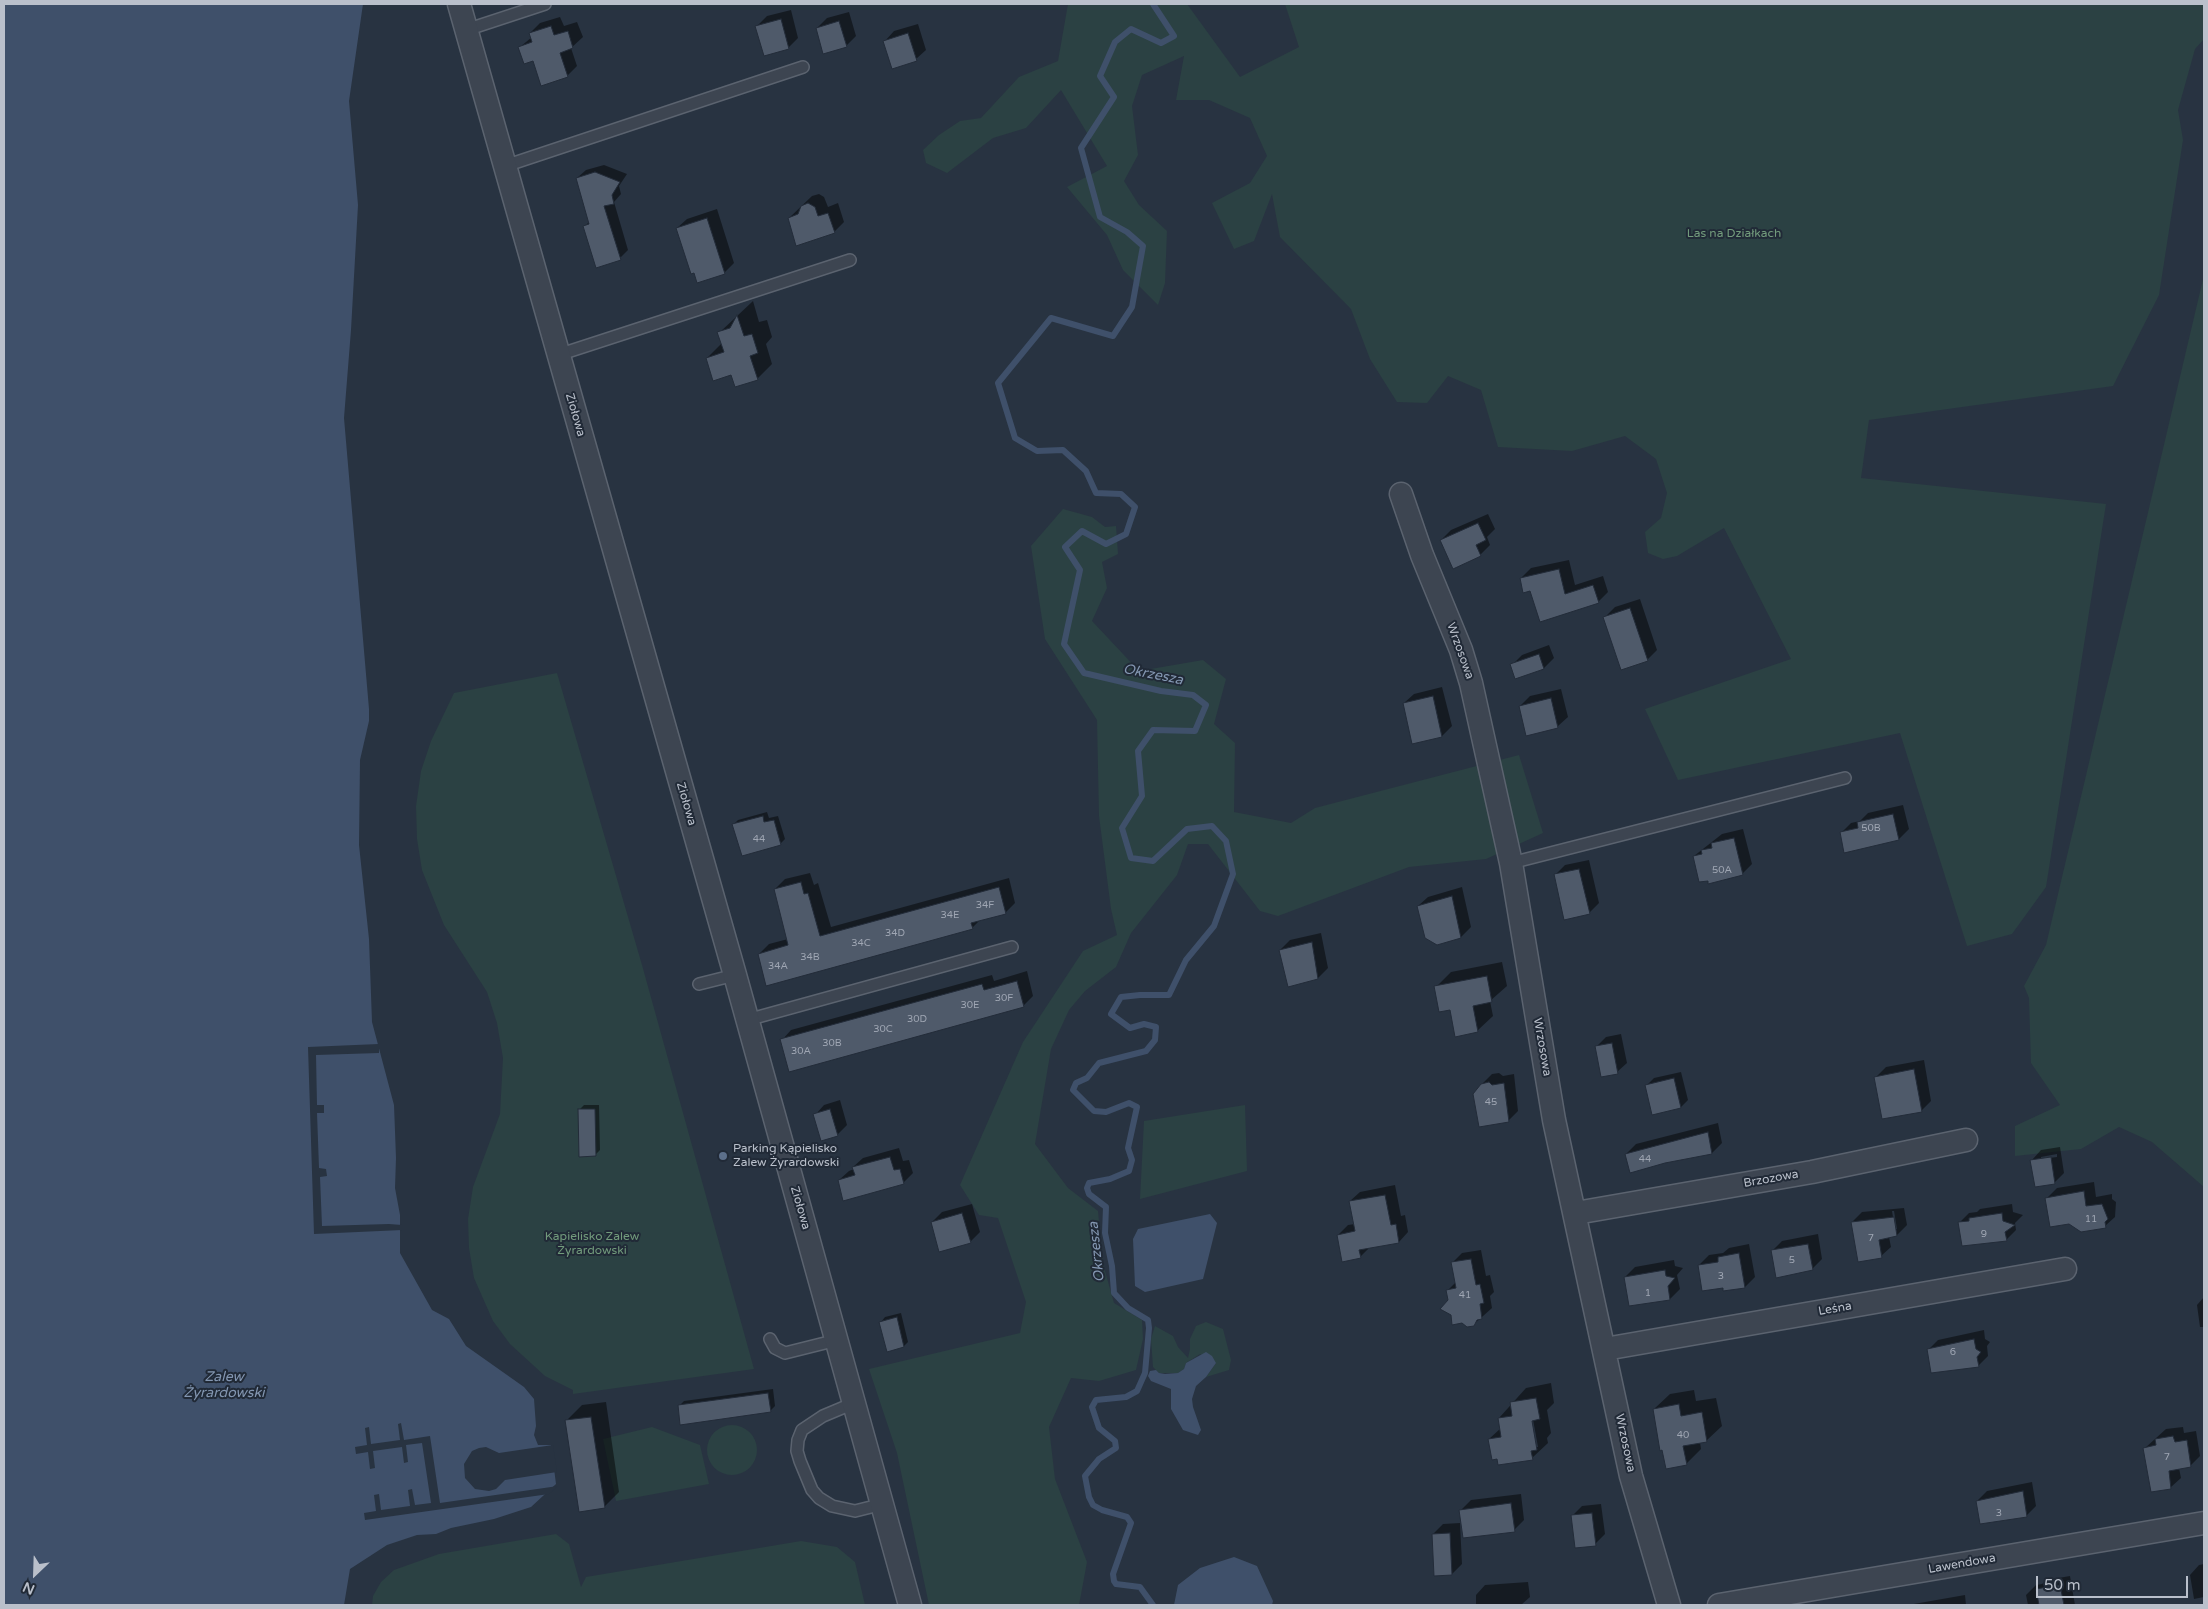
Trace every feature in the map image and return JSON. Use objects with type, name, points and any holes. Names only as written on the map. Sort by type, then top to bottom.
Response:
[{"type":"street","name":"Ziołowa","points":[[459,4],[735,974],[910,1605]]},
{"type":"street","name":"Wrzosowa","points":[[1400,494],[1422,555],[1461,650],[1471,683],[1512,863],[1554,1120],[1576,1213],[1631,1476],[1669,1605]]},
{"type":"street","name":"Brzozowa","points":[[1576,1213],[1812,1172],[1966,1140]]},
{"type":"street","name":"Leśna","points":[[1605,1349],[2066,1269]]},
{"type":"street","name":"Lawendowa","points":[[1719,1605],[2204,1523]]},
{"type":"lane","points":[[466,30],[545,4]]},
{"type":"lane","points":[[505,166],[803,67]]},
{"type":"lane","points":[[558,354],[850,260]]},
{"type":"lane","points":[[1512,863],[1845,778]]},
{"type":"lane","points":[[747,1020],[1012,947]]},
{"type":"lane","points":[[698,984],[735,974]]},
{"type":"lane","points":[[770,1339],[778,1350],[785,1353],[837,1340]]},
{"type":"lane","points":[[854,1403],[823,1416],[802,1430],[797,1450],[800,1461],[812,1490],[832,1506],[855,1510],[882,1504]]},
{"type":"green space","name":"Las na Działkach","points":[[1068,4],[1187,4],[1240,77],[1299,47],[1285,4],[2204,4],[2204,39],[2195,49],[2178,110],[2183,140],[2159,295],[2113,386],[1869,420],[1861,478],[2106,504],[2046,887],[2012,934],[1967,946],[1900,733],[1678,780],[1645,709],[1791,659],[1724,528],[1677,556],[1663,559],[1648,553],[1645,532],[1661,518],[1667,493],[1656,459],[1625,436],[1572,451],[1498,447],[1481,390],[1448,376],[1427,403],[1397,402],[1370,359],[1351,309],[1280,237],[1272,194],[1254,241],[1234,249],[1212,203],[1250,183],[1267,156],[1250,118],[1209,100],[1176,100],[1184,56],[1142,75],[1132,106],[1138,155],[1124,181],[1139,205],[1167,231],[1165,283],[1158,305],[1123,270],[1107,235],[1067,187],[1107,166],[1061,90],[1026,128],[993,138],[947,173],[926,163],[923,150],[939,135],[960,121],[981,118],[1019,77],[1058,61]]},
{"type":"green space","points":[[2204,275],[2204,1187],[2152,1142],[2119,1127],[2081,1149],[2015,1156],[2015,1126],[2060,1105],[2031,1063],[2029,998],[2024,986],[2046,945]]},
{"type":"green space","points":[[1063,509],[1092,517],[1105,527],[1116,526],[1118,554],[1102,562],[1107,588],[1092,621],[1139,671],[1203,660],[1226,679],[1214,724],[1235,743],[1234,812],[1291,823],[1315,808],[1519,755],[1543,833],[1486,859],[1409,867],[1278,916],[1260,911],[1208,844],[1188,844],[1177,875],[1131,933],[1116,967],[1085,991],[1069,1010],[1051,1049],[1035,1144],[1068,1188],[1098,1211],[1103,1264],[1114,1303],[1142,1320],[1143,1339],[1136,1370],[1099,1381],[1071,1378],[1049,1427],[1055,1479],[1087,1562],[1079,1605],[929,1605],[897,1453],[869,1369],[1020,1333],[1026,1302],[998,1218],[979,1215],[960,1185],[1023,1042],[1083,951],[1117,935],[1111,909],[1099,816],[1097,720],[1045,639],[1031,546]]},
{"type":"green space","name":"Kapielisko Zalew Żyrardowski","points":[[557,673],[642,965],[754,1369],[573,1394],[573,1390],[545,1376],[510,1344],[493,1321],[474,1278],[469,1248],[468,1219],[473,1187],[500,1114],[503,1058],[497,1023],[487,992],[444,925],[422,870],[417,839],[416,806],[421,771],[431,741],[454,693]]},
{"type":"green space","points":[[1245,1105],[1247,1171],[1140,1199],[1144,1121]]},
{"type":"green space","points":[[1206,1322],[1223,1329],[1231,1360],[1229,1370],[1206,1377],[1216,1363],[1200,1354],[1186,1363],[1184,1369],[1178,1373],[1159,1373],[1153,1367],[1151,1339],[1155,1326],[1173,1336],[1178,1347],[1188,1358],[1190,1339],[1196,1326]]},
{"type":"green space","points":[[727,1425],[737,1425],[750,1432],[757,1445],[757,1455],[750,1468],[737,1475],[727,1475],[718,1471],[711,1464],[707,1455],[707,1445],[711,1436],[718,1429]]},
{"type":"green space","points":[[652,1427],[700,1445],[709,1484],[616,1501],[603,1439]]},
{"type":"green space","points":[[556,1534],[569,1544],[581,1587],[586,1577],[801,1541],[837,1547],[855,1562],[865,1605],[372,1605],[373,1596],[381,1582],[394,1570],[439,1554]]},
{"type":"water","name":"Zalew Żyrardowski","points":[[4,4],[363,4],[349,101],[358,205],[344,418],[369,709],[369,721],[360,760],[359,845],[369,939],[372,1022],[394,1105],[395,1188],[400,1215],[400,1253],[432,1310],[449,1319],[466,1346],[524,1387],[534,1399],[536,1426],[534,1435],[538,1445],[551,1445],[556,1484],[531,1507],[494,1519],[451,1528],[436,1534],[417,1535],[387,1545],[350,1569],[344,1605],[4,1605]]},
{"type":"water","points":[[1210,1214],[1217,1223],[1203,1279],[1145,1292],[1135,1286],[1133,1239],[1138,1229]]},
{"type":"water","points":[[1206,1352],[1212,1356],[1216,1363],[1206,1377],[1196,1386],[1192,1399],[1201,1430],[1198,1435],[1183,1430],[1171,1409],[1171,1389],[1151,1381],[1148,1376],[1150,1371],[1156,1370],[1159,1373],[1165,1374],[1178,1373],[1184,1369],[1186,1363]]},
{"type":"water","points":[[1234,1557],[1257,1566],[1273,1601],[1272,1605],[1174,1605],[1178,1585],[1200,1568]]},
{"type":"pier","points":[[379,1044],[379,1053],[316,1055],[317,1105],[324,1105],[324,1113],[317,1113],[319,1168],[326,1169],[327,1176],[320,1177],[322,1226],[389,1224],[402,1225],[402,1230],[314,1234],[308,1047]]},
{"type":"pier","points":[[401,1423],[404,1440],[430,1436],[440,1503],[558,1486],[549,1494],[365,1520],[364,1513],[376,1511],[374,1495],[379,1494],[381,1510],[410,1506],[408,1490],[412,1489],[415,1505],[431,1503],[422,1443],[406,1445],[408,1462],[404,1463],[402,1447],[373,1451],[375,1468],[370,1469],[368,1452],[356,1454],[355,1447],[367,1445],[365,1428],[369,1427],[371,1444],[400,1440],[398,1424]]},
{"type":"pier","points":[[553,1445],[557,1472],[505,1480],[496,1489],[489,1491],[475,1489],[465,1478],[464,1464],[472,1451],[479,1448],[486,1447],[499,1453]]},
{"type":"building","points":[[781,19],[789,49],[764,56],[755,26]]},
{"type":"building","points":[[839,21],[847,47],[823,54],[816,28]]},
{"type":"building","points":[[551,26],[554,35],[568,31],[573,48],[560,53],[568,77],[541,86],[533,61],[524,64],[518,47],[532,42],[529,33]]},
{"type":"building","points":[[908,33],[917,61],[892,69],[883,41]]},
{"type":"building","points":[[595,172],[620,182],[612,195],[614,204],[604,206],[621,260],[596,268],[583,226],[589,224],[576,178]]},
{"type":"building","points":[[808,203],[815,207],[818,216],[828,213],[835,233],[796,246],[788,218],[798,214],[801,206]]},
{"type":"building","points":[[707,218],[725,274],[697,283],[694,273],[691,274],[676,228]]},
{"type":"building","points":[[737,315],[744,336],[752,334],[758,353],[750,356],[758,380],[735,387],[731,375],[713,381],[706,358],[724,352],[717,332],[730,328]]},
{"type":"building","points":[[1478,523],[1486,540],[1476,545],[1481,556],[1453,569],[1440,540]]},
{"type":"building","points":[[1559,569],[1565,594],[1593,585],[1599,603],[1540,622],[1530,591],[1523,593],[1520,578]]},
{"type":"building","points":[[1630,608],[1648,661],[1621,670],[1603,617]]},
{"type":"building","points":[[1539,654],[1544,669],[1515,679],[1510,664]]},
{"type":"building","points":[[1433,696],[1442,737],[1412,744],[1403,703]]},
{"type":"building","points":[[1551,698],[1558,728],[1526,736],[1519,706]]},
{"type":"building","points":[[1893,814],[1899,840],[1844,853],[1840,832],[1858,828],[1857,822]]},
{"type":"building","points":[[763,816],[764,822],[774,820],[781,845],[742,856],[732,824]]},
{"type":"building","points":[[1734,838],[1743,875],[1708,884],[1708,881],[1699,882],[1693,856],[1702,854],[1701,850],[1712,848],[1711,843]]},
{"type":"building","points":[[1579,869],[1590,914],[1564,920],[1554,874]]},
{"type":"building","points":[[801,882],[804,894],[808,893],[820,936],[999,887],[1006,914],[971,923],[973,929],[766,986],[758,954],[788,945],[774,889]]},
{"type":"building","points":[[1452,896],[1461,938],[1437,945],[1425,938],[1417,906]]},
{"type":"building","points":[[1312,942],[1318,979],[1288,987],[1279,950]]},
{"type":"building","points":[[1487,976],[1492,1002],[1473,1006],[1478,1032],[1455,1037],[1450,1010],[1439,1012],[1434,986]]},
{"type":"building","points":[[1017,981],[1024,1007],[789,1072],[780,1039],[982,984],[984,990]]},
{"type":"building","points":[[1612,1043],[1618,1074],[1601,1077],[1595,1046]]},
{"type":"building","points":[[1914,1069],[1922,1112],[1882,1119],[1874,1077]]},
{"type":"building","points":[[1674,1078],[1681,1108],[1652,1115],[1645,1085]]},
{"type":"building","points":[[1489,1082],[1492,1085],[1504,1083],[1509,1122],[1479,1127],[1473,1094],[1481,1084]]},
{"type":"building","points":[[578,1109],[595,1109],[596,1156],[579,1157]]},
{"type":"building","points":[[830,1109],[838,1136],[821,1141],[813,1114]]},
{"type":"building","points":[[1708,1132],[1712,1154],[1665,1163],[1630,1173],[1625,1154]]},
{"type":"building","points":[[890,1157],[894,1170],[900,1169],[904,1184],[843,1201],[838,1180],[855,1175],[852,1167]]},
{"type":"building","points":[[2051,1157],[2055,1184],[2035,1187],[2030,1160]]},
{"type":"building","points":[[2084,1191],[2086,1206],[2102,1204],[2108,1219],[2105,1222],[2106,1228],[2081,1232],[2069,1224],[2050,1227],[2045,1198]]},
{"type":"building","points":[[1385,1195],[1391,1225],[1396,1224],[1399,1243],[1359,1250],[1361,1258],[1342,1262],[1337,1235],[1355,1231],[1349,1201]]},
{"type":"building","points":[[962,1213],[971,1243],[939,1252],[931,1222]]},
{"type":"building","points":[[2002,1213],[2003,1221],[2015,1225],[2005,1232],[2007,1241],[1962,1246],[1958,1222],[1969,1221],[1969,1218]]},
{"type":"building","points":[[1894,1217],[1897,1236],[1879,1240],[1882,1258],[1858,1262],[1851,1222]]},
{"type":"building","points":[[1808,1244],[1813,1270],[1776,1278],[1771,1250]]},
{"type":"building","points":[[1739,1253],[1745,1288],[1723,1291],[1723,1288],[1702,1291],[1698,1265],[1718,1262],[1718,1257]]},
{"type":"building","points":[[1471,1259],[1476,1285],[1480,1284],[1484,1303],[1480,1304],[1482,1319],[1477,1320],[1474,1326],[1467,1327],[1462,1323],[1452,1325],[1451,1315],[1440,1309],[1448,1300],[1446,1290],[1456,1288],[1451,1262]]},
{"type":"building","points":[[1665,1270],[1666,1276],[1675,1278],[1668,1286],[1670,1300],[1629,1306],[1624,1277]]},
{"type":"building","points":[[897,1317],[904,1347],[887,1352],[879,1322]]},
{"type":"building","points":[[1974,1339],[1976,1349],[1981,1352],[1977,1357],[1979,1367],[1931,1373],[1927,1349]]},
{"type":"building","points":[[768,1393],[771,1412],[680,1425],[678,1405]]},
{"type":"building","points":[[1536,1398],[1540,1419],[1532,1421],[1537,1450],[1531,1451],[1533,1460],[1498,1465],[1497,1459],[1492,1460],[1488,1439],[1501,1437],[1498,1418],[1512,1416],[1510,1402]]},
{"type":"building","points":[[1679,1404],[1681,1416],[1702,1412],[1707,1442],[1683,1446],[1687,1465],[1666,1469],[1662,1450],[1660,1451],[1653,1409]]},
{"type":"building","points":[[591,1417],[605,1508],[579,1512],[565,1420]]},
{"type":"building","points":[[2173,1436],[2175,1442],[2187,1440],[2191,1467],[2169,1471],[2171,1489],[2151,1492],[2143,1448],[2156,1445],[2155,1439]]},
{"type":"building","points":[[2023,1491],[2027,1517],[1980,1524],[1976,1501]]},
{"type":"building","points":[[1511,1503],[1515,1532],[1463,1538],[1459,1510]]},
{"type":"building","points":[[1592,1513],[1596,1546],[1575,1548],[1571,1515]]},
{"type":"building","points":[[1450,1533],[1452,1575],[1434,1576],[1432,1534]]},
{"type":"building","points":[[2060,1585],[2064,1605],[2039,1605],[2036,1589]]},
{"type":"waterway","name":"Okrzesza","points":[[1153,4],[1174,36],[1161,43],[1131,29],[1115,42],[1100,76],[1114,97],[1081,148],[1100,217],[1127,232],[1143,246],[1132,307],[1113,336],[1051,318],[998,383],[1015,438],[1037,451],[1063,450],[1086,471],[1096,493],[1121,494],[1135,507],[1126,534],[1106,544],[1082,531],[1065,547],[1080,570],[1064,644],[1084,673],[1161,691],[1193,695],[1206,705],[1195,731],[1153,730],[1138,751],[1142,796],[1122,828],[1131,858],[1153,861],[1187,829],[1212,826],[1226,841],[1233,874],[1214,926],[1186,960],[1169,995],[1121,997],[1111,1014],[1130,1028],[1144,1024],[1156,1027],[1155,1040],[1146,1051],[1099,1063],[1087,1078],[1076,1083],[1073,1090],[1094,1111],[1106,1112],[1129,1103],[1137,1107],[1128,1148],[1132,1160],[1129,1171],[1110,1179],[1089,1183],[1087,1188],[1089,1194],[1106,1207],[1105,1233],[1112,1266],[1114,1293],[1128,1308],[1148,1320],[1145,1373],[1137,1391],[1126,1397],[1096,1400],[1092,1407],[1099,1428],[1115,1441],[1116,1448],[1099,1459],[1085,1476],[1089,1497],[1093,1505],[1102,1510],[1127,1517],[1131,1523],[1113,1574],[1114,1581],[1116,1584],[1140,1587],[1153,1605]]},
{"type":"place","name":"Parking Kąpielisko Zalew Żyrardowski","points":[[723,1156]]}]
